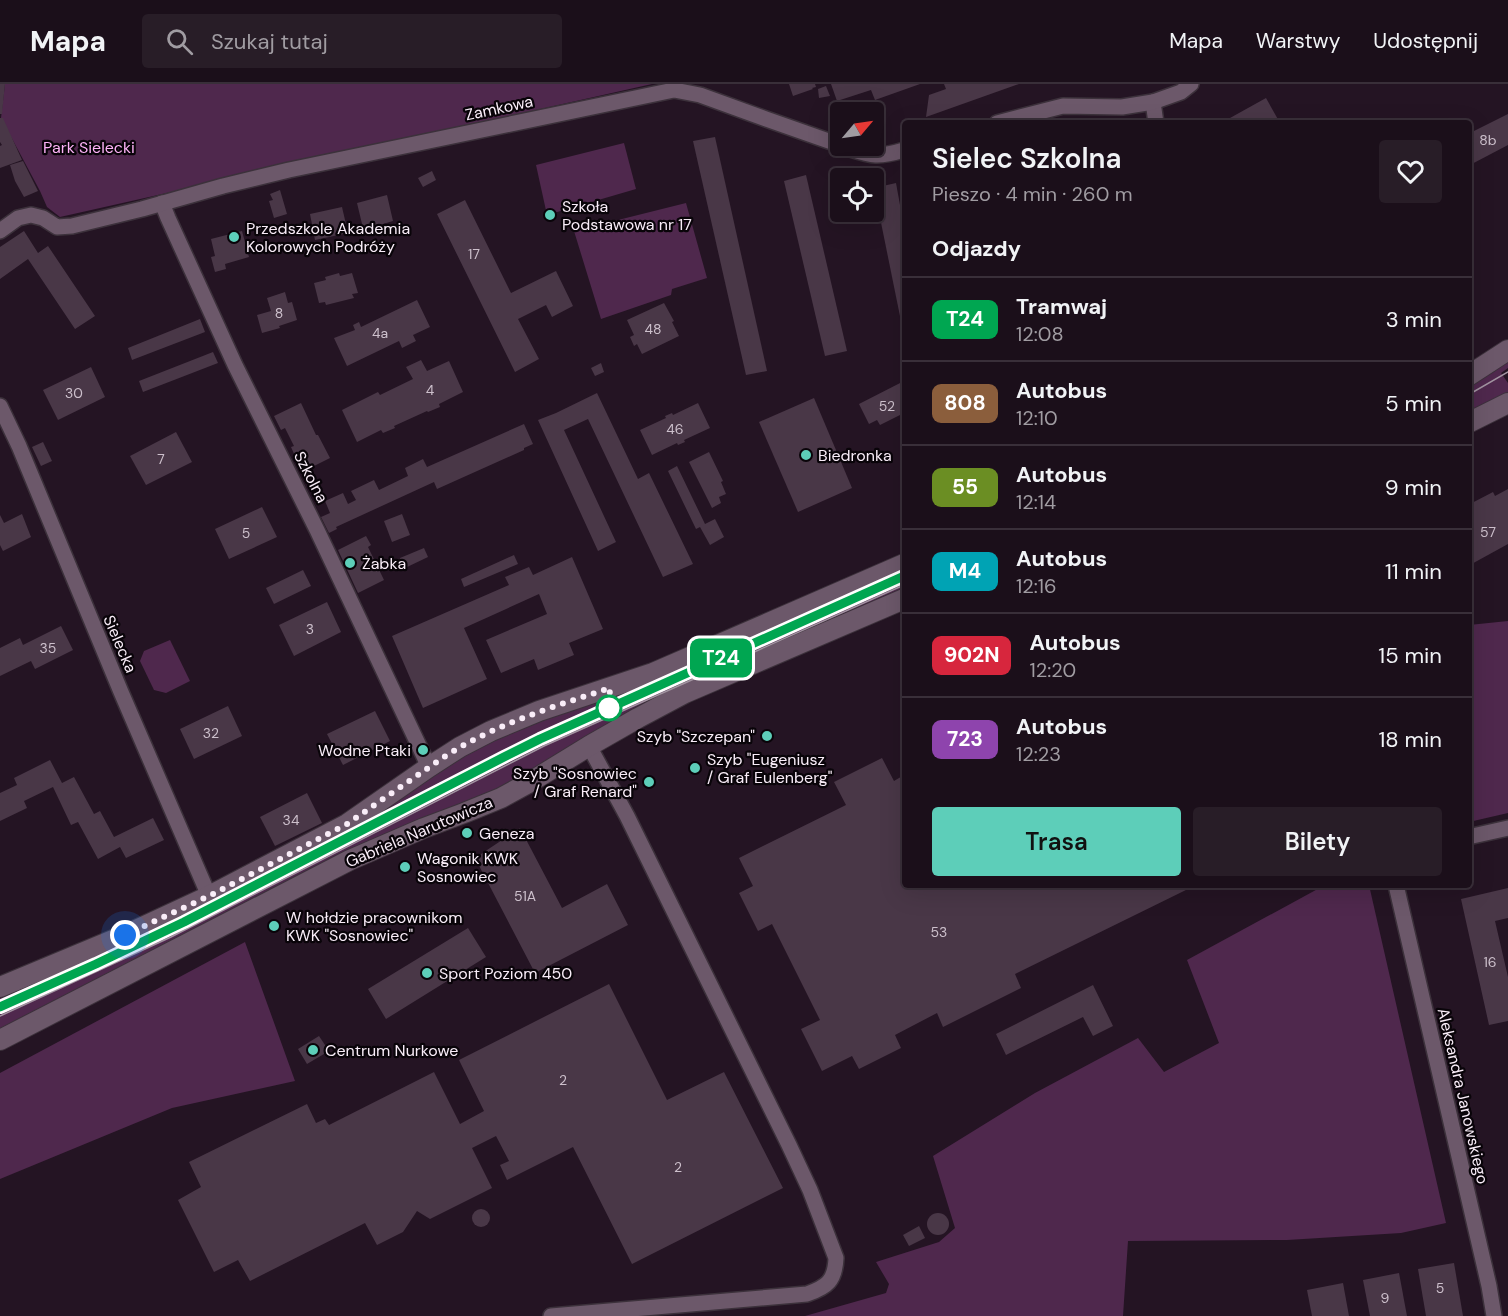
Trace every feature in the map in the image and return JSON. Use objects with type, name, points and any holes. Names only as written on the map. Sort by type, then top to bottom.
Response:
[{"type":"street","points":[[1009,120],[1063,106],[1122,107],[1153,102],[1181,92],[1191,84]]},
{"type":"street","name":"Zamkowa","points":[[162,203],[289,170],[674,90],[700,95],[830,141]]},
{"type":"street","points":[[1153,102],[1156,120]]},
{"type":"street","name":"Zamkowa","points":[[884,156],[902,151]]},
{"type":"street","points":[[0,231],[18,218],[31,214],[57,227],[72,226],[162,203]]},
{"type":"street","name":"Szkolna","points":[[162,203],[235,365],[317,530],[429,767]]},
{"type":"street","points":[[1472,373],[1508,350]]},
{"type":"street","points":[[1472,421],[1508,403]]},
{"type":"street","name":"Sielecka","points":[[0,406],[209,896]]},
{"type":"street","name":"Gabriela Narutowicza","points":[[0,987],[125,935],[209,896],[347,824],[429,767],[491,731],[539,711],[653,673],[902,565]]},
{"type":"street","name":"Gabriela Narutowicza","points":[[0,1040],[350,860],[501,798],[685,693],[902,600]]},
{"type":"street","points":[[550,1316],[807,1293],[828,1284],[836,1268],[836,1258],[810,1190],[627,816],[589,746]]},
{"type":"street","points":[[1472,836],[1508,828]]},
{"type":"street","name":"Aleksandra Janowskiego","points":[[1397,888],[1494,1316]]},
{"type":"green space","name":"Park Sielecki","points":[[5,84],[652,84],[60,217],[47,207],[1,118]]},
{"type":"green space","points":[[624,143],[636,189],[547,215],[536,165]]},
{"type":"green space","points":[[686,203],[707,278],[672,289],[671,295],[601,319],[574,231]]},
{"type":"green space","points":[[1508,359],[1508,368],[1501,373],[1508,383],[1508,395],[1472,413],[1472,381]]},
{"type":"green space","points":[[902,573],[902,590],[662,696],[524,779],[358,847],[0,1030],[0,995],[426,777],[505,734]]},
{"type":"green space","points":[[1508,621],[1508,813],[1472,821],[1472,625]]},
{"type":"green space","points":[[170,640],[190,681],[166,693],[154,690],[140,661],[144,651]]},
{"type":"green space","points":[[1319,888],[1370,888],[1446,1223],[1401,1233],[1287,1240],[1128,1241],[1123,1316],[805,1316],[886,1293],[889,1284],[876,1262],[939,1242],[955,1228],[933,1156],[1035,1093],[1138,1038],[1164,1072],[1219,1043],[1187,960]]},
{"type":"green space","points":[[245,942],[295,1081],[172,1108],[0,1179],[0,1073]]},
{"type":"building","points":[[0,84],[5,84],[2,114],[0,114]]},
{"type":"building","points":[[789,84],[815,84],[816,87],[793,96]]},
{"type":"building","points":[[831,84],[920,84],[875,100],[871,90],[837,101]]},
{"type":"building","points":[[944,84],[1019,84],[926,117],[929,95],[946,89]]},
{"type":"building","points":[[826,86],[830,96],[819,98],[818,89]]},
{"type":"building","points":[[1266,98],[1278,120],[1226,120]]},
{"type":"building","points":[[1508,114],[1508,145],[1472,164],[1472,132]]},
{"type":"building","points":[[0,118],[3,118],[22,160],[0,168],[0,146],[2,145]]},
{"type":"building","points":[[715,137],[767,371],[746,375],[693,141]]},
{"type":"building","points":[[23,161],[38,191],[24,197],[15,181],[10,165]]},
{"type":"building","points":[[432,171],[436,180],[423,187],[418,178]]},
{"type":"building","points":[[806,175],[847,351],[825,356],[784,181]]},
{"type":"building","points":[[896,183],[902,216],[902,326],[881,222],[884,222],[884,186]]},
{"type":"building","points":[[280,190],[287,214],[274,218],[269,201],[273,200],[270,194]]},
{"type":"building","points":[[387,195],[393,221],[363,228],[357,203]]},
{"type":"building","points":[[465,200],[511,293],[556,271],[573,306],[552,317],[546,305],[518,319],[539,359],[515,372],[437,214]]},
{"type":"building","points":[[342,207],[348,233],[315,240],[310,214]]},
{"type":"building","points":[[24,231],[38,253],[48,246],[95,316],[75,329],[28,259],[0,279],[0,247]]},
{"type":"building","points":[[242,231],[249,257],[225,264],[226,269],[215,272],[211,257],[215,256],[211,239]]},
{"type":"building","points":[[339,273],[340,276],[352,273],[358,293],[352,294],[354,298],[326,305],[325,302],[319,303],[314,283]]},
{"type":"building","points":[[285,292],[288,303],[292,302],[297,320],[262,333],[257,315],[271,311],[267,298]]},
{"type":"building","points":[[417,300],[430,327],[413,335],[416,341],[402,348],[399,341],[347,366],[334,338],[355,330],[353,325],[359,322],[361,327]]},
{"type":"building","points":[[664,303],[679,336],[642,354],[637,344],[634,346],[630,337],[634,335],[627,320]]},
{"type":"building","points":[[200,319],[205,332],[132,360],[128,348]]},
{"type":"building","points":[[213,352],[218,363],[143,392],[139,381]]},
{"type":"building","points":[[421,360],[427,371],[449,361],[463,392],[439,404],[440,407],[394,426],[395,428],[383,433],[381,430],[357,442],[342,410],[378,392],[380,395],[413,379],[406,367]]},
{"type":"building","points":[[601,363],[604,372],[595,376],[591,368]]},
{"type":"building","points":[[91,367],[105,397],[58,420],[43,390]]},
{"type":"building","points":[[902,382],[902,414],[880,425],[877,420],[869,424],[859,404]]},
{"type":"building","points":[[597,393],[638,479],[649,473],[693,564],[663,577],[588,419],[564,430],[616,542],[598,551],[538,420]]},
{"type":"building","name":"Biedronka","points":[[814,398],[852,488],[798,512],[759,422]]},
{"type":"building","points":[[301,403],[330,458],[302,472],[291,447],[294,446],[285,428],[281,430],[274,416]]},
{"type":"building","points":[[698,403],[710,428],[684,440],[685,442],[678,445],[677,443],[652,455],[640,430],[666,418],[665,416],[672,413],[673,415]]},
{"type":"building","points":[[524,424],[533,444],[524,450],[437,489],[434,482],[336,527],[337,529],[329,533],[321,517],[330,513],[325,501],[343,493],[348,504],[356,500],[351,491],[374,480],[379,490],[408,476],[405,468],[423,459],[427,467]]},
{"type":"building","points":[[176,432],[192,462],[146,485],[130,456]]},
{"type":"building","points":[[43,442],[52,461],[41,466],[32,447]]},
{"type":"building","points":[[709,452],[723,481],[721,482],[726,494],[719,497],[721,503],[712,508],[689,462]]},
{"type":"building","points":[[677,466],[705,524],[715,519],[724,537],[710,545],[700,527],[696,529],[668,471]]},
{"type":"building","points":[[1508,489],[1508,544],[1472,564],[1472,503],[1493,492],[1495,496]]},
{"type":"building","points":[[262,507],[277,537],[229,559],[215,529]]},
{"type":"building","points":[[22,514],[31,537],[3,551],[0,545],[0,515],[4,523]]},
{"type":"building","points":[[402,514],[410,535],[392,542],[384,521]]},
{"type":"building","points":[[366,536],[371,545],[368,547],[384,580],[358,593],[338,550]]},
{"type":"building","points":[[424,548],[428,557],[405,568],[400,558]]},
{"type":"building","points":[[514,555],[518,564],[464,587],[461,579]]},
{"type":"building","points":[[572,557],[603,629],[569,643],[574,655],[538,670],[534,659],[501,673],[486,640],[547,614],[539,594],[464,628],[487,679],[423,708],[392,636],[509,585],[505,577],[529,567],[533,575]]},
{"type":"building","points":[[303,570],[311,586],[274,604],[266,588]]},
{"type":"building","points":[[327,602],[341,632],[294,656],[279,625]]},
{"type":"building","points":[[61,626],[73,650],[35,669],[31,661],[0,676],[0,648],[20,638],[23,645]]},
{"type":"building","points":[[228,706],[242,736],[194,759],[180,729]]},
{"type":"building","points":[[375,711],[390,741],[343,765],[327,734]]},
{"type":"building","points":[[882,758],[894,781],[902,776],[902,888],[1188,889],[1015,974],[1021,988],[943,1027],[937,1013],[895,1035],[901,1048],[859,1069],[852,1056],[822,1071],[801,1029],[820,1020],[772,924],[758,931],[739,893],[753,886],[739,858],[846,805],[834,782]]},
{"type":"building","points":[[50,760],[62,783],[74,777],[94,814],[100,811],[114,837],[153,818],[164,840],[126,858],[120,847],[98,859],[78,822],[71,825],[53,787],[24,801],[27,808],[0,821],[0,793],[17,785],[14,778]]},
{"type":"building","points":[[307,793],[322,823],[275,846],[260,817]]},
{"type":"building","points":[[520,828],[562,908],[607,884],[628,925],[535,973],[475,858]]},
{"type":"building","points":[[1508,888],[1508,918],[1495,921],[1508,977],[1508,1021],[1489,1025],[1461,899]]},
{"type":"building","name":"Sport Poziom 450","points":[[468,928],[486,957],[386,1019],[368,989]]},
{"type":"building","points":[[609,984],[667,1100],[724,1072],[783,1188],[632,1264],[573,1147],[507,1180],[500,1165],[509,1161],[496,1136],[472,1148],[492,1188],[430,1219],[417,1211],[403,1232],[377,1245],[365,1223],[250,1281],[238,1260],[214,1272],[178,1200],[201,1187],[189,1162],[307,1104],[316,1123],[325,1119],[329,1125],[434,1072],[460,1124],[484,1111],[459,1060]]},
{"type":"building","points":[[1093,985],[1113,1026],[1093,1036],[1083,1017],[1006,1055],[996,1034]]},
{"type":"building","name":"Centrum Nurkowe","points":[[319,1036],[329,1051],[307,1064],[298,1049]]},
{"type":"building","points":[[481,1209],[487,1212],[490,1218],[487,1224],[481,1227],[475,1224],[472,1218],[475,1212]]},
{"type":"building","points":[[938,1213],[948,1220],[949,1224],[942,1234],[938,1235],[928,1228],[927,1224],[934,1214]]},
{"type":"building","points":[[919,1226],[925,1238],[909,1246],[903,1235]]},
{"type":"building","points":[[1454,1263],[1463,1316],[1426,1316],[1418,1269]]},
{"type":"building","points":[[1399,1273],[1407,1316],[1370,1316],[1363,1280]]},
{"type":"building","points":[[1343,1283],[1349,1316],[1312,1316],[1307,1290]]},
{"type":"tram line","points":[[1472,393],[1508,372]]},
{"type":"tram line","name":"T24","points":[[0,1007],[184,922],[540,739],[902,577]]},
{"type":"tram line","points":[[0,1016],[171,937],[544,746],[902,586]]},
{"type":"place","name":"Szkoła Podstawowa nr 17","points":[[550,215]]},
{"type":"place","name":"Przedszkole Akademia Kolorowych Podróży","points":[[234,237]]},
{"type":"place","name":"Biedronka","points":[[806,455]]},
{"type":"place","name":"Żabka","points":[[350,563]]},
{"type":"place","name":"Szyb \"Szczepan\"","points":[[767,736]]},
{"type":"place","name":"Wodne Ptaki","points":[[423,750]]},
{"type":"place","name":"Szyb \"Eugeniusz / Graf Eulenberg\"","points":[[695,768]]},
{"type":"place","name":"Szyb \"Sosnowiec / Graf Renard\"","points":[[649,782]]},
{"type":"place","name":"Geneza","points":[[467,833]]},
{"type":"place","name":"Wagonik KWK Sosnowiec","points":[[405,867]]},
{"type":"place","name":"W hołdzie pracownikom KWK \"Sosnowiec\"","points":[[274,926]]},
{"type":"place","name":"Sport Poziom 450","points":[[427,973]]},
{"type":"place","name":"Centrum Nurkowe","points":[[313,1050]]},
{"type":"route","points":[[125,935],[209,896],[347,824],[444,757],[491,731],[539,711],[610,688],[609,708]]}]
